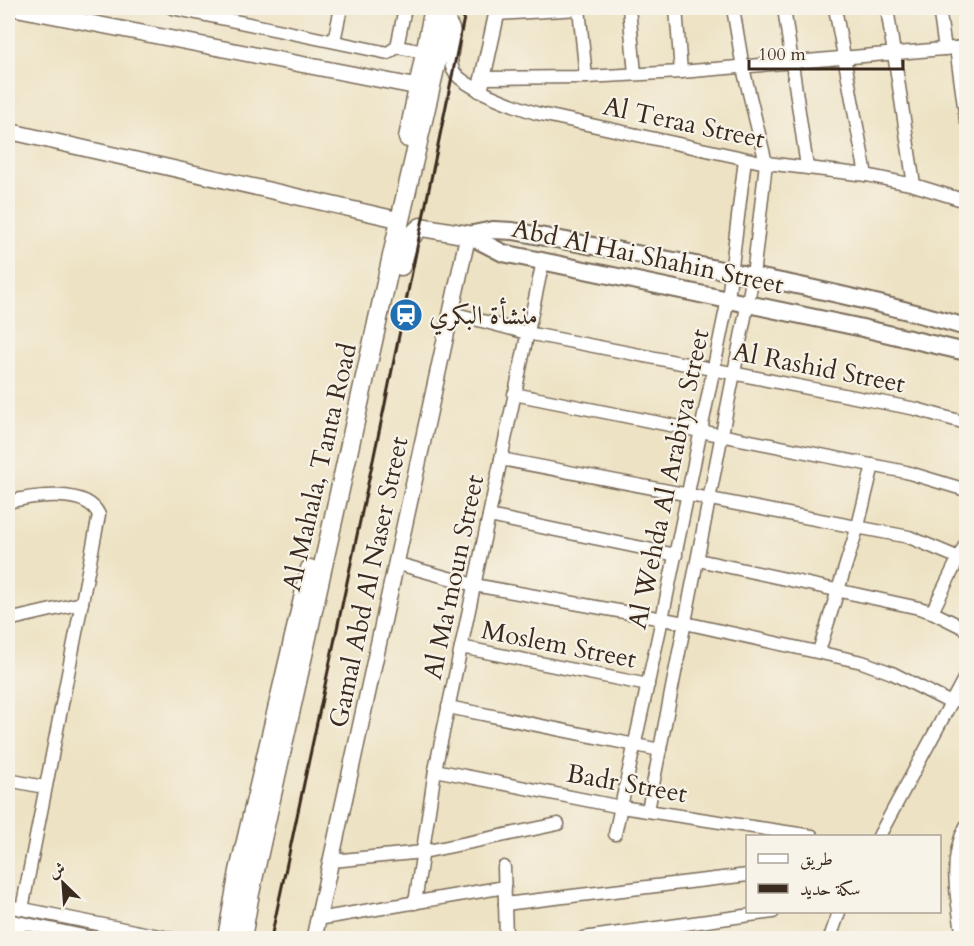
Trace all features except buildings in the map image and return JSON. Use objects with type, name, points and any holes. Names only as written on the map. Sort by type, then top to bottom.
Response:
[{"type":"main road","name":"Al Mahala, Tanta Road","points":[[227,939],[239,871],[391,218],[434,8]]},
{"type":"main road","name":"Al Mahala, Tanta Road","points":[[242,939],[255,870],[448,14]]},
{"type":"main road","points":[[382,305],[387,304],[392,298],[408,240],[415,232],[421,228],[468,235]]},
{"type":"main road","name":"Abd Al Hai Shahin Street","points":[[468,235],[513,231],[753,276],[915,312],[966,327]]},
{"type":"main road","name":"Abd Al Hai Shahin Street","points":[[468,235],[503,253],[748,303],[966,352]]},
{"type":"street","points":[[14,8],[418,87]]},
{"type":"street","points":[[172,8],[197,10],[388,53],[397,47],[425,52]]},
{"type":"street","points":[[334,41],[341,8]]},
{"type":"street","points":[[397,47],[405,8]]},
{"type":"street","points":[[586,77],[580,8],[497,10],[481,84],[743,68],[956,48]]},
{"type":"street","points":[[629,8],[634,74]]},
{"type":"street","points":[[676,8],[681,72]]},
{"type":"street","points":[[733,8],[743,68],[766,163]]},
{"type":"street","points":[[784,8],[807,167]]},
{"type":"street","points":[[835,8],[867,175]]},
{"type":"street","points":[[887,8],[914,185]]},
{"type":"street","points":[[939,8],[956,48],[966,120]]},
{"type":"street","name":"Al Teraa Street","points":[[448,14],[454,34],[451,63],[453,71],[460,78],[481,84],[505,102],[536,113],[745,159],[867,175],[914,185],[966,201]]},
{"type":"street","points":[[8,131],[391,218]]},
{"type":"street","name":"Al Wehda Al Arabiya Street","points":[[615,834],[676,555],[728,299],[745,159]]},
{"type":"street","name":"Al Wehda Al Arabiya Street","points":[[648,810],[753,276],[766,163]]},
{"type":"street","name":"Gamal Abd Al Naser Street","points":[[314,939],[468,235]]},
{"type":"street","name":"Al Ma'moun Street","points":[[415,903],[435,770],[543,261]]},
{"type":"street","name":"Al Rashid Street","points":[[452,313],[527,333],[916,409],[966,423]]},
{"type":"street","points":[[514,394],[873,465],[933,478],[966,490]]},
{"type":"street","points":[[501,459],[909,537],[959,558]]},
{"type":"street","points":[[819,651],[858,526],[873,465]]},
{"type":"street","points":[[8,502],[28,497],[52,496],[77,499],[89,502],[96,508],[99,515],[44,787],[22,909]]},
{"type":"street","points":[[489,516],[676,555]]},
{"type":"street","points":[[932,612],[966,543]]},
{"type":"street","points":[[698,560],[839,589],[932,612],[966,629]]},
{"type":"street","points":[[395,563],[474,585],[685,623],[819,651],[878,667],[951,703]]},
{"type":"street","points":[[8,620],[82,603]]},
{"type":"street","name":"Moslem Street","points":[[461,647],[648,685]]},
{"type":"street","points":[[880,835],[966,675]]},
{"type":"street","points":[[448,707],[660,750]]},
{"type":"street","name":"Badr Street","points":[[435,770],[621,807],[800,835]]},
{"type":"street","points":[[8,780],[44,787]]},
{"type":"street","points":[[332,861],[423,852],[558,824]]},
{"type":"street","points":[[963,939],[964,922],[955,863],[957,849],[966,826]]},
{"type":"street","points":[[504,867],[506,938]]},
{"type":"street","points":[[505,904],[746,875]]},
{"type":"street","points":[[318,919],[505,887]]},
{"type":"street","points":[[8,906],[169,939]]},
{"type":"street","points":[[583,939],[766,913]]},
{"type":"street","points":[[830,939],[839,913]]},
{"type":"street","points":[[8,920],[93,939]]},
{"type":"street","points":[[17,939],[20,923]]},
{"type":"railway","points":[[271,938],[385,404],[466,8]]},
{"type":"place","name":"منشأة البكري","points":[[406,315]]}]
